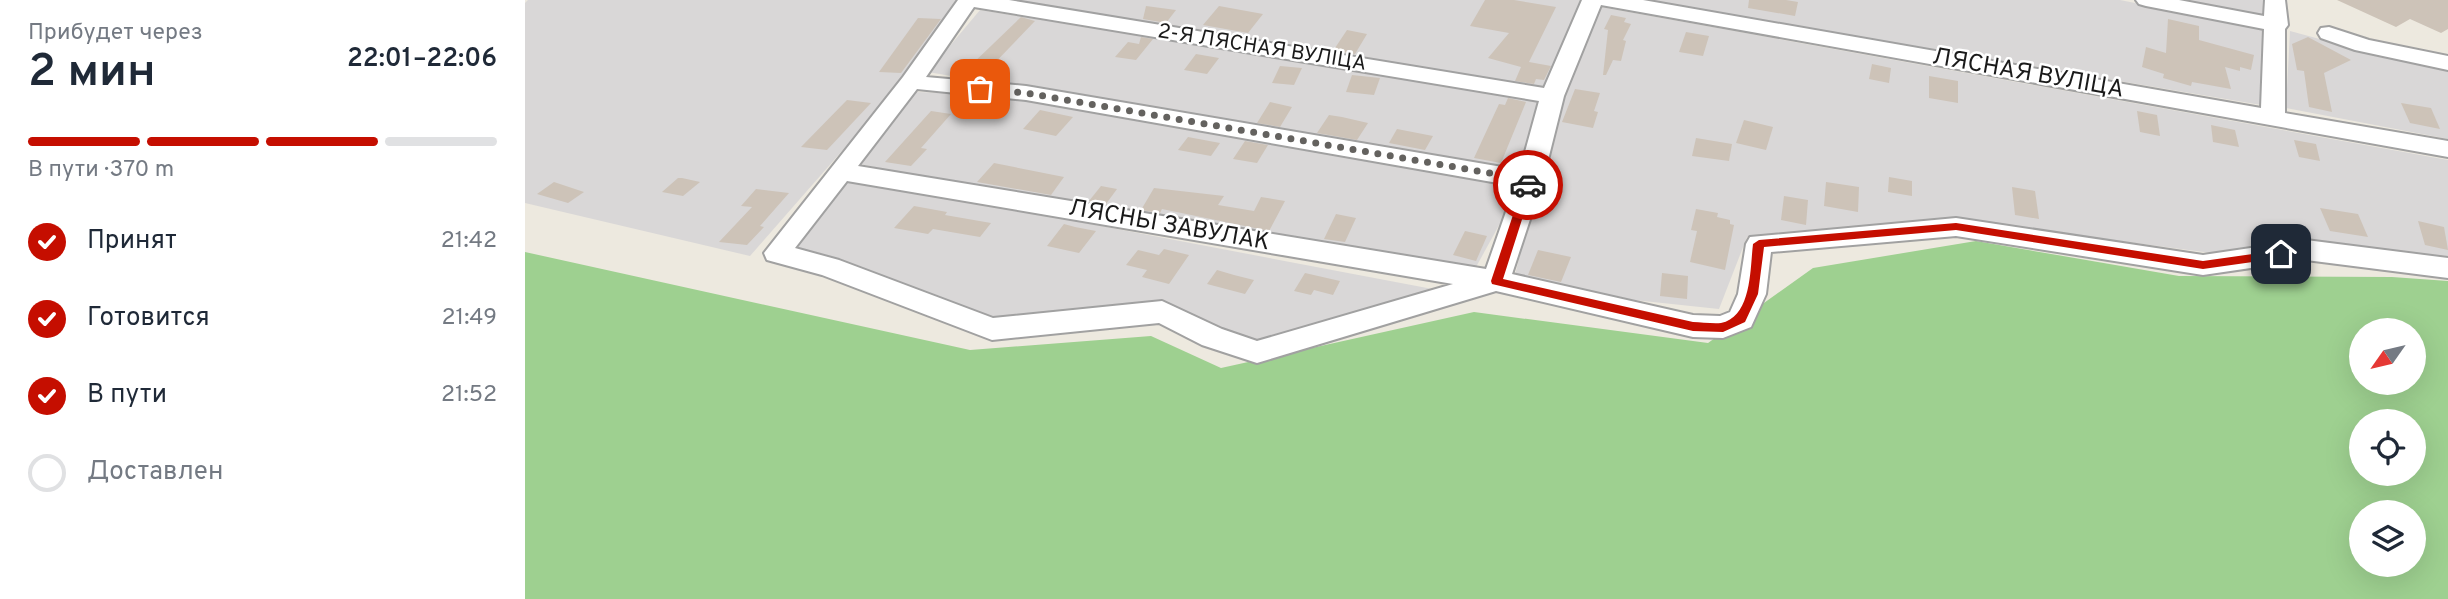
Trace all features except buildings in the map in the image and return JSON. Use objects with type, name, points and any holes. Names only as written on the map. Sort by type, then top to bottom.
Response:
[{"type":"street","points":[[970,0],[911,82],[777,253],[829,267],[992,328],[1162,312],[1212,337],[1257,352],[1496,281],[1530,180],[1552,96],[1592,0]]},
{"type":"street","name":"2-Я ЛЯСНАЯ ВУЛІЦА","points":[[970,0],[1552,96]]},
{"type":"street","name":"ЛЯСНАЯ ВУЛІЦА","points":[[1607,0],[2448,149]]},
{"type":"street","points":[[2146,0],[2277,25]]},
{"type":"street","points":[[2273,118],[2277,25],[2275,0]]},
{"type":"street","points":[[2329,33],[2363,45],[2448,63]]},
{"type":"street","points":[[911,82],[1026,93],[1530,180]]},
{"type":"street","name":"ЛЯСНЫ ЗАВУЛАК","points":[[842,172],[1496,281],[1693,326],[1723,327],[1741,319],[1752,294],[1759,244],[1956,227],[2203,265],[2306,250],[2448,268]]},
{"type":"shaded area","points":[[528,0],[956,0],[898,87],[750,256],[525,203],[525,3]]},
{"type":"shaded area","points":[[1002,0],[1579,0],[1585,1],[1551,91]]},
{"type":"shaded area","points":[[1641,0],[2120,0],[2265,29],[2261,105]]},
{"type":"shaded area","points":[[2172,0],[2265,0],[2265,18]]},
{"type":"shaded area","points":[[1601,7],[2448,160],[2448,259],[2292,242],[2219,254],[1945,218],[1747,237],[1719,309],[1634,300],[1515,275],[1538,182],[1570,75]]},
{"type":"shaded area","points":[[980,10],[1541,100],[1526,175],[928,72]]},
{"type":"shaded area","points":[[2290,31],[2364,51],[2448,68],[2448,139],[2286,108]]},
{"type":"shaded area","points":[[916,92],[980,94],[1038,103],[1520,187],[1470,278],[999,193],[860,164]]},
{"type":"shaded area","points":[[843,177],[1443,291],[1253,341],[1164,302],[1006,321],[791,250]]},
{"type":"green space","points":[[1976,241],[2179,276],[2392,277],[2448,281],[2448,599],[525,599],[525,252],[970,350],[1151,336],[1221,368],[1474,312],[1708,343],[1813,268]]},
{"type":"way so far","points":[[980,89],[1026,93],[1530,180],[1528,185]]},
{"type":"route","points":[[1528,185],[1496,281],[1633,315],[1693,326],[1723,327],[1741,319],[1752,294],[1759,244],[1956,227],[2203,265],[2281,254]]}]
